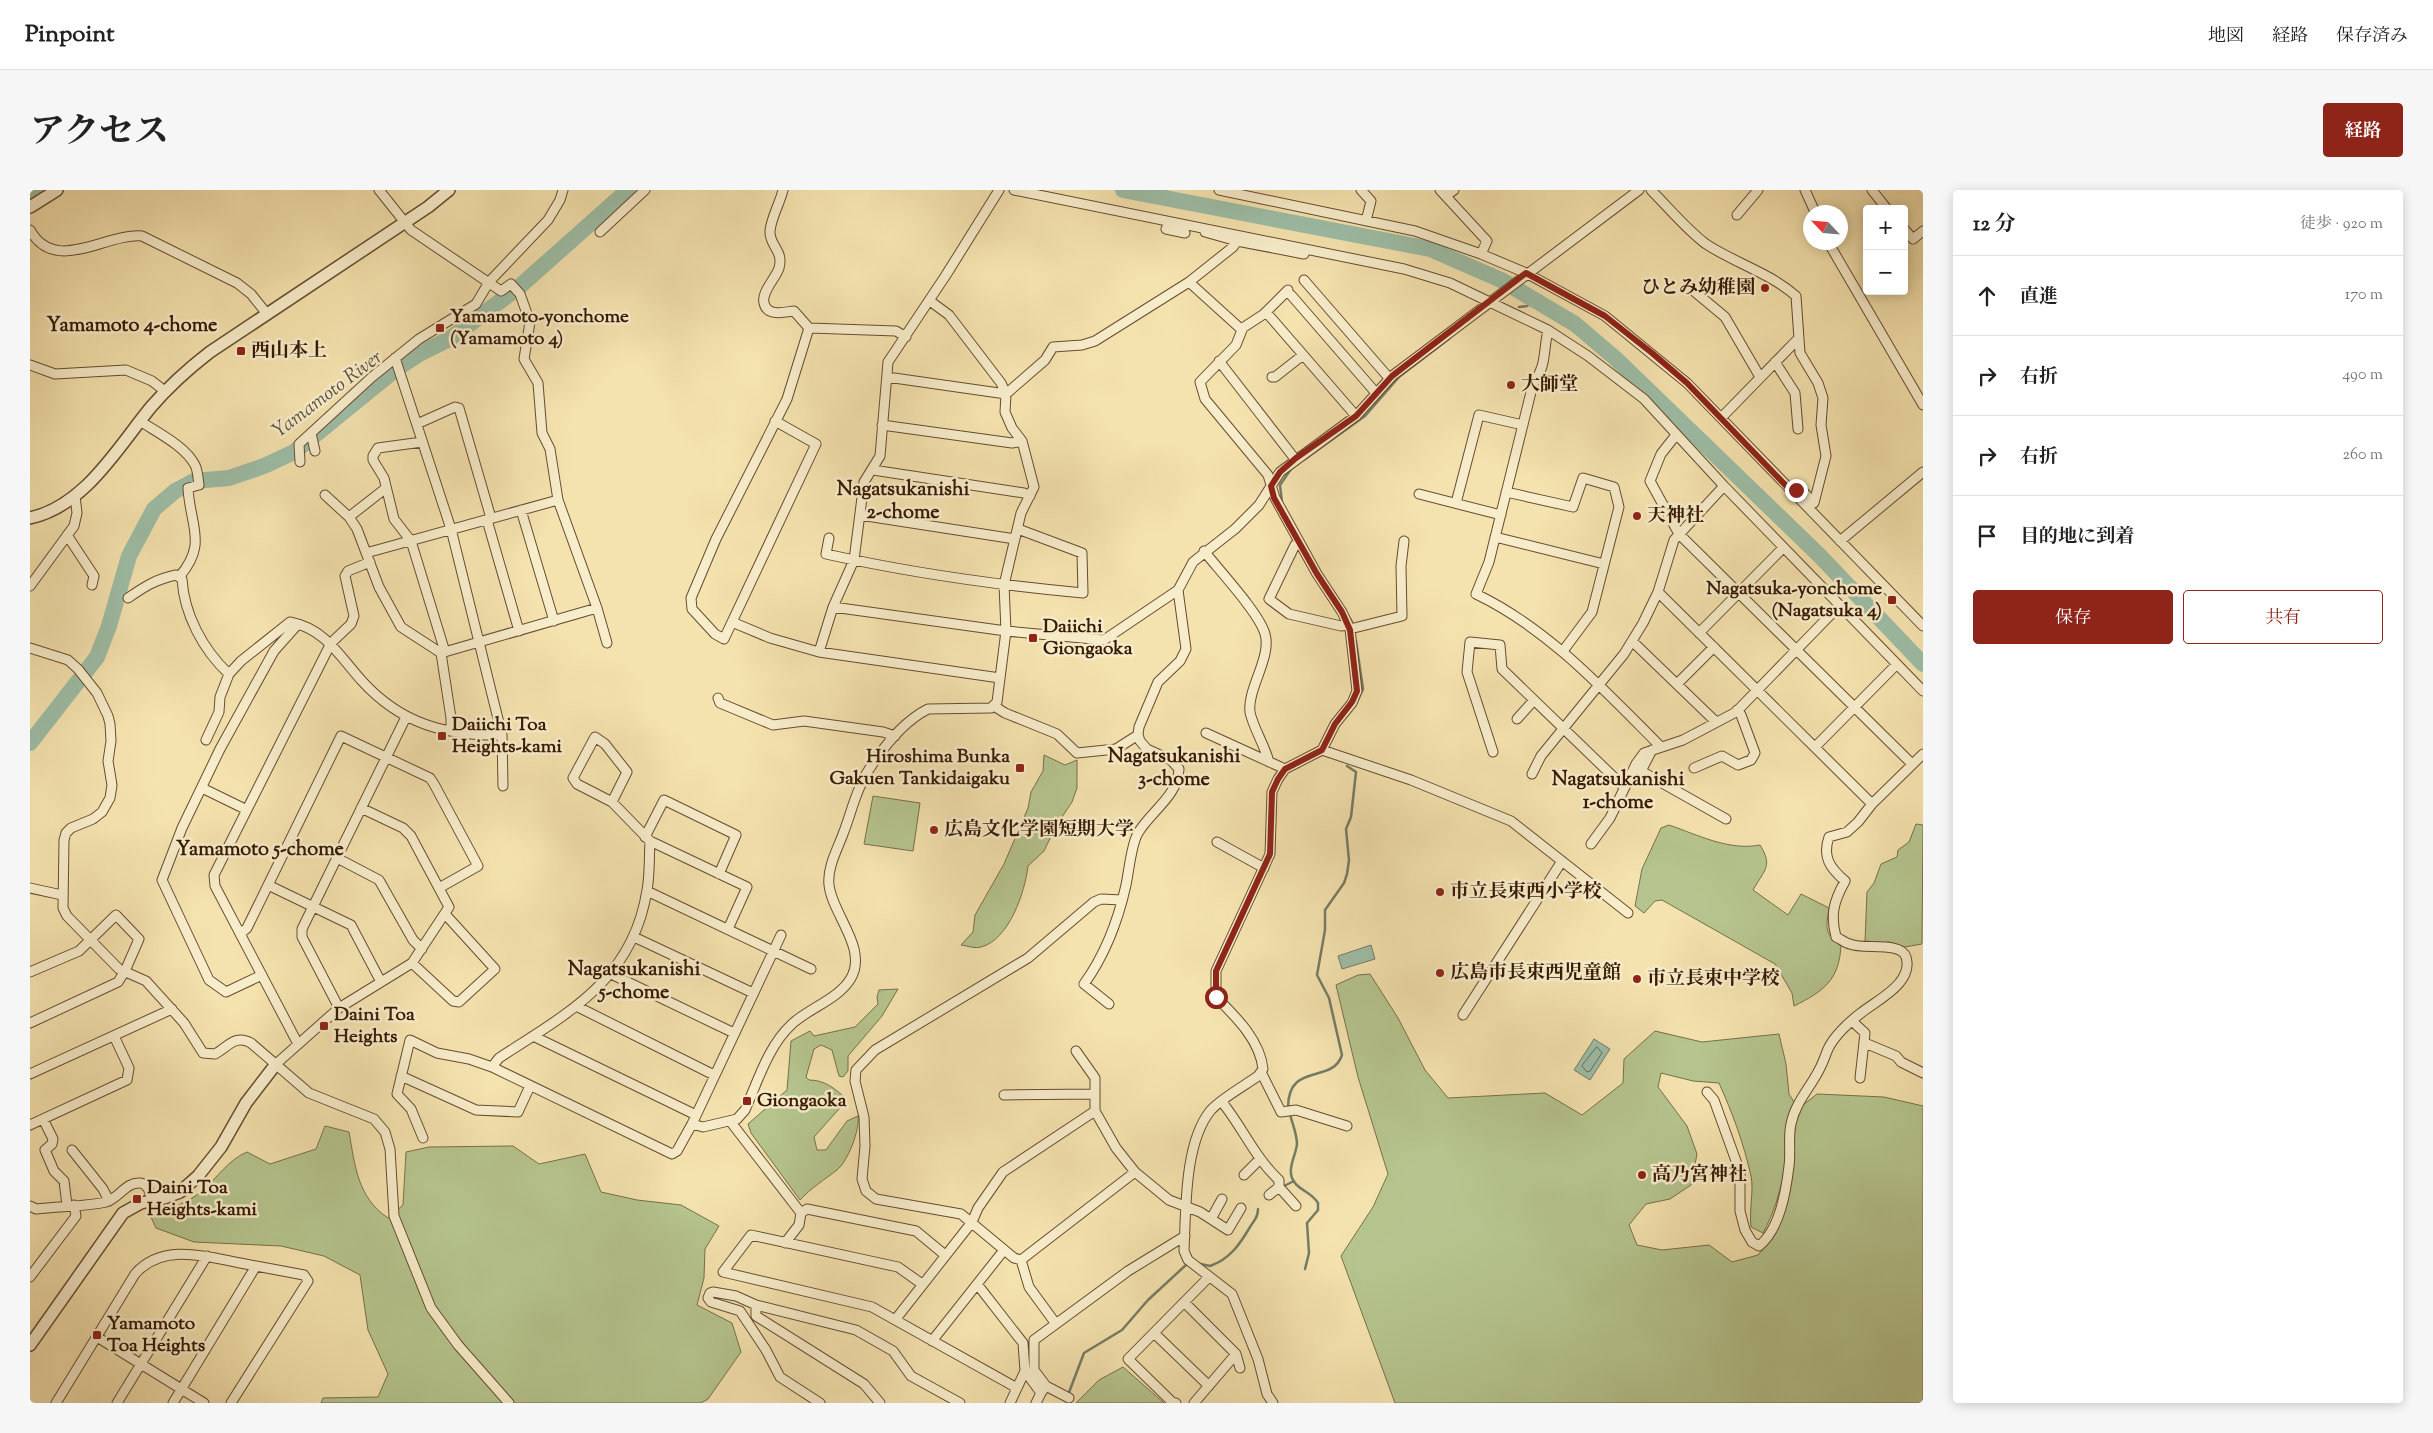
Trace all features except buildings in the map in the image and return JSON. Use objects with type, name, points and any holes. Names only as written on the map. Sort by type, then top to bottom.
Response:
[{"type":"street","points":[[30,207],[57,190]]},
{"type":"street","points":[[379,190],[412,230],[447,256],[501,291],[511,284],[520,294],[530,322],[524,359],[538,383],[542,433],[550,449],[558,500],[597,608],[607,643]]},
{"type":"street","points":[[30,518],[57,507],[75,496],[183,373],[210,352],[405,222],[449,190]]},
{"type":"street","points":[[300,462],[299,444],[311,433],[419,339],[476,304],[489,282],[548,220],[560,200],[563,190]]},
{"type":"street","points":[[600,232],[645,190]]},
{"type":"street","points":[[783,190],[770,230],[772,241],[780,254],[779,268],[764,297],[764,304],[774,313],[794,311],[809,328],[896,331],[906,337]]},
{"type":"street","points":[[819,652],[833,607],[854,560],[864,482],[880,456],[888,362],[930,301],[999,190]]},
{"type":"street","points":[[1014,190],[1184,228],[1341,255],[1404,269],[1493,298],[1588,356],[1644,399],[1783,548],[1923,691]]},
{"type":"street","points":[[1218,190],[1415,231],[1481,254],[1605,316],[1687,383],[1923,626]]},
{"type":"street","points":[[1361,190],[1371,201],[1366,221]]},
{"type":"street","points":[[1454,190],[1443,193],[1486,241],[1481,254]]},
{"type":"street","points":[[833,607],[1006,631],[1104,640],[1178,590],[1193,562],[1204,551],[1235,529],[1259,505],[1280,472],[1295,459],[1356,416],[1389,378],[1493,298],[1640,190]]},
{"type":"street","points":[[1652,190],[1705,243],[1732,260],[1769,277],[1796,296],[1798,302],[1797,340],[1800,353],[1818,383],[1823,398],[1821,425],[1826,456],[1814,503],[1799,487],[1793,493]]},
{"type":"street","points":[[1737,215],[1758,190]]},
{"type":"street","points":[[1805,190],[1812,205]]},
{"type":"street","points":[[1872,190],[1884,205]]},
{"type":"street","points":[[1166,227],[1166,229],[1184,228],[1184,226],[1237,241],[1331,258],[1341,255]]},
{"type":"street","points":[[30,230],[32,243],[61,253],[129,235],[142,236],[237,283],[251,294],[267,314]]},
{"type":"street","points":[[1908,233],[1913,239],[1923,231]]},
{"type":"street","points":[[887,377],[1006,394],[1044,360],[1054,346],[1082,345],[1095,341],[1189,282],[1233,247],[1237,241]]},
{"type":"street","points":[[1833,250],[1923,404]]},
{"type":"street","points":[[1304,280],[1389,378]]},
{"type":"street","points":[[1189,282],[1241,329]]},
{"type":"street","points":[[1695,292],[1725,317],[1760,377]]},
{"type":"street","points":[[1273,1403],[1267,1394],[1258,1359],[1232,1294],[1188,1260],[1184,1251],[1192,1157],[1199,1131],[1212,1110],[1263,1069],[1262,1059],[1243,1025],[1216,997],[1216,971],[1270,854],[1272,792],[1285,769],[1322,750],[1335,724],[1352,702],[1357,691],[1349,627],[1342,612],[1317,574],[1274,498],[1268,475],[1205,399],[1200,382],[1236,345],[1241,329],[1289,293],[1376,393]]},
{"type":"street","points":[[930,301],[949,315],[1001,383],[1006,394],[1005,412],[1012,428],[1022,441],[1034,487],[1021,513],[1004,586],[1006,631],[1000,678],[994,706]]},
{"type":"street","points":[[1266,312],[1356,416]]},
{"type":"street","points":[[775,421],[816,444],[724,639],[715,634],[692,609],[691,598],[716,539],[775,421],[786,399],[809,328]]},
{"type":"street","points":[[1548,330],[1542,371],[1533,384],[1496,537],[1489,562],[1476,594],[1494,602],[1563,651],[1661,747]]},
{"type":"street","points":[[1721,418],[1797,340]]},
{"type":"street","points":[[1272,377],[1275,378],[1303,355]]},
{"type":"street","points":[[395,358],[451,529],[502,735],[503,786]]},
{"type":"street","points":[[1219,361],[1295,459]]},
{"type":"street","points":[[1775,362],[1795,394],[1798,429]]},
{"type":"street","points":[[30,365],[55,374],[126,370],[152,381],[166,392]]},
{"type":"street","points":[[417,424],[455,407],[459,408],[519,631]]},
{"type":"street","points":[[1456,503],[1479,415],[1523,425]]},
{"type":"street","points":[[140,421],[184,451],[198,471],[199,485],[188,488],[189,507],[196,531],[196,549],[188,566],[179,577]]},
{"type":"street","points":[[882,425],[1012,443],[1022,441]]},
{"type":"street","points":[[311,433],[315,451]]},
{"type":"street","points":[[1676,435],[1661,454],[1650,481],[1679,534],[1912,764]]},
{"type":"street","points":[[422,442],[378,448],[373,456],[373,460],[384,478],[394,519],[411,540],[443,652],[452,718],[451,731]]},
{"type":"street","points":[[873,470],[1024,493],[1030,496]]},
{"type":"street","points":[[1840,541],[1923,472]]},
{"type":"street","points":[[1506,492],[1573,507],[1582,478],[1614,487],[1619,507],[1592,612],[1563,651]]},
{"type":"street","points":[[1532,774],[1541,756],[1632,641],[1658,592],[1674,540],[1724,486]]},
{"type":"street","points":[[349,517],[386,488]]},
{"type":"street","points":[[1419,494],[1501,515]]},
{"type":"street","points":[[30,586],[74,526],[78,513],[75,496]]},
{"type":"street","points":[[325,496],[349,517],[389,608],[400,627],[443,652],[597,608]]},
{"type":"street","points":[[366,553],[558,500]]},
{"type":"street","points":[[521,510],[554,621]]},
{"type":"street","points":[[860,515],[1015,539]]},
{"type":"street","points":[[829,538],[826,554],[1004,586],[1082,593],[1082,553],[1018,529]]},
{"type":"street","points":[[67,535],[94,576],[92,585]]},
{"type":"street","points":[[1496,537],[1604,564]]},
{"type":"street","points":[[1299,542],[1295,546],[1269,599],[1289,614],[1349,627],[1402,616],[1401,566],[1404,541]]},
{"type":"street","points":[[1699,633],[1783,548]]},
{"type":"street","points":[[1204,551],[1258,619],[1265,634],[1266,651],[1258,674],[1250,711],[1269,762]]},
{"type":"street","points":[[298,1044],[215,886],[214,875],[245,809],[331,643],[351,624],[354,616],[345,576],[348,571],[370,562]]},
{"type":"street","points":[[128,598],[151,582],[176,575],[182,579],[184,598],[190,615],[208,650],[229,674]]},
{"type":"street","points":[[1109,1004],[1084,984],[1098,964],[1122,900],[1136,836],[1161,807],[1179,778],[1179,769],[1172,760],[1147,749],[1140,741],[1138,735],[1139,727],[1158,682],[1180,661],[1186,649],[1178,590]]},
{"type":"street","points":[[1658,592],[1872,804]]},
{"type":"street","points":[[1591,844],[1610,818],[1636,764],[1644,753],[1683,740],[1737,710],[1839,606]]},
{"type":"street","points":[[206,740],[219,712],[220,697],[229,674],[290,622],[298,624],[331,643],[362,682],[396,712],[418,723],[472,736],[502,735]]},
{"type":"street","points":[[732,622],[770,638],[819,652],[1000,678]]},
{"type":"street","points":[[262,975],[226,992],[208,980],[162,880],[182,828],[274,651],[298,624]]},
{"type":"street","points":[[1632,641],[1716,722]]},
{"type":"street","points":[[1494,752],[1467,672],[1470,642],[1500,645],[1502,669],[1624,788]]},
{"type":"street","points":[[1677,684],[1714,647]]},
{"type":"street","points":[[30,648],[68,660],[85,676],[97,693],[108,716],[111,741],[108,761],[112,785],[110,798],[102,812],[93,819],[70,828],[66,834],[64,840],[62,895],[67,916],[119,969],[146,981],[172,1009],[203,1053],[215,1054],[235,1040],[243,1038],[309,1093],[374,1119],[380,1125],[390,1149],[394,1216],[431,1308],[458,1345],[509,1403]]},
{"type":"street","points":[[1815,747],[1897,664]]},
{"type":"street","points":[[718,698],[720,703],[773,725],[804,722],[883,732],[895,736]]},
{"type":"street","points":[[1518,719],[1534,700]]},
{"type":"street","points":[[994,706],[1005,713],[1057,734],[1077,753],[1116,749],[1138,735]]},
{"type":"street","points":[[692,1124],[703,1127],[737,1119],[745,1110],[777,1038],[793,1023],[840,990],[851,978],[856,962],[854,950],[828,886],[830,868],[867,772],[895,736],[921,713],[928,710],[992,708],[994,706]]},
{"type":"street","points":[[1694,768],[1722,756],[1738,765],[1751,760],[1755,753],[1741,715],[1737,710]]},
{"type":"street","points":[[339,1008],[302,937],[302,928],[406,717]]},
{"type":"street","points":[[1206,733],[1285,769]]},
{"type":"street","points":[[240,934],[247,928],[341,736],[430,778],[478,866],[439,888]]},
{"type":"street","points":[[612,802],[627,772],[605,744],[595,737],[573,778],[576,784],[612,802],[648,839],[747,888],[728,929]]},
{"type":"street","points":[[1322,750],[1411,780],[1511,821],[1628,913]]},
{"type":"street","points":[[1652,750],[1641,771],[1726,819]]},
{"type":"street","points":[[1707,1092],[1714,1100],[1740,1172],[1740,1211],[1745,1230],[1752,1242],[1759,1246],[1766,1240],[1780,1212],[1789,1165],[1791,1123],[1800,1101],[1819,1070],[1829,1047],[1852,1021],[1890,992],[1901,981],[1905,972],[1907,958],[1904,953],[1896,948],[1850,945],[1836,937],[1832,921],[1836,897],[1845,881],[1830,868],[1825,847],[1828,837],[1846,832],[1858,822],[1872,804],[1923,754]]},
{"type":"street","points":[[202,788],[245,809]]},
{"type":"street","points":[[492,1067],[499,1058],[578,1007],[611,974],[634,937],[647,891],[648,839],[664,800],[736,836],[719,874]]},
{"type":"street","points":[[30,1345],[123,1213],[141,1203],[180,1192],[198,1176],[221,1147],[246,1103],[276,1064],[339,1008],[412,963],[445,914],[449,907],[411,836],[403,828],[361,808]]},
{"type":"street","points":[[1217,842],[1264,868]]},
{"type":"street","points":[[337,858],[379,880],[413,940],[422,949]]},
{"type":"street","points":[[1463,1015],[1562,861]]},
{"type":"street","points":[[268,885],[351,926],[381,982]]},
{"type":"street","points":[[30,888],[62,895]]},
{"type":"street","points":[[647,891],[811,969]]},
{"type":"street","points":[[1021,1260],[1014,1258],[961,1214],[876,1200],[866,1191],[862,1179],[865,1146],[864,1117],[855,1081],[856,1070],[865,1058],[875,1050],[1028,958],[1094,902],[1101,899],[1122,900]]},
{"type":"street","points":[[412,963],[453,1001],[459,1002],[495,969],[445,914]]},
{"type":"street","points":[[30,972],[79,950],[116,915],[139,939],[118,982],[30,1022]]},
{"type":"street","points":[[423,1138],[411,1109],[397,1094],[410,1040],[437,1053],[469,1059],[492,1067],[672,1154],[677,1151],[692,1124],[781,935]]},
{"type":"street","points":[[634,937],[753,993]]},
{"type":"street","points":[[611,974],[734,1033]]},
{"type":"street","points":[[578,1007],[714,1075]]},
{"type":"street","points":[[30,1074],[172,1009]]},
{"type":"street","points":[[1852,1021],[1865,1033],[1860,1078]]},
{"type":"street","points":[[30,1125],[127,1080],[128,1068],[114,1036]]},
{"type":"street","points":[[533,1036],[696,1115]]},
{"type":"street","points":[[1865,1043],[1896,1056],[1901,1062],[1923,1073]]},
{"type":"street","points":[[1076,1051],[1095,1078],[1095,1112],[1116,1148],[1135,1172],[1157,1192],[1187,1206],[1228,1230],[1241,1208]]},
{"type":"street","points":[[1261,1072],[1281,1112],[1296,1110],[1346,1126]]},
{"type":"street","points":[[401,1076],[476,1110],[518,1112],[530,1086]]},
{"type":"street","points":[[1004,1095],[1094,1094]]},
{"type":"street","points":[[1222,1102],[1236,1119],[1260,1160],[1280,1180],[1278,1187],[1269,1194]]},
{"type":"street","points":[[895,1320],[972,1222],[978,1208],[1003,1172],[1095,1112]]},
{"type":"street","points":[[30,1277],[76,1216],[64,1181],[54,1171],[45,1150],[52,1144],[53,1139],[43,1119]]},
{"type":"street","points":[[730,1121],[801,1214]]},
{"type":"street","points":[[72,1150],[103,1189],[109,1201]]},
{"type":"street","points":[[1244,1175],[1260,1160]]},
{"type":"street","points":[[1021,1260],[1135,1172]]},
{"type":"street","points":[[30,1206],[36,1209],[109,1201],[131,1184],[138,1182],[148,1188],[152,1201]]},
{"type":"street","points":[[1278,1187],[1296,1206]]},
{"type":"street","points":[[1211,1219],[1222,1199]]},
{"type":"street","points":[[785,1243],[799,1225],[801,1214],[806,1209],[916,1231],[946,1255]]},
{"type":"street","points":[[922,1284],[898,1267],[751,1235],[723,1272],[872,1307],[1017,1388]]},
{"type":"street","points":[[1043,1390],[1034,1370],[1034,1340],[1128,1270],[1185,1236]]},
{"type":"street","points":[[932,1341],[1004,1250]]},
{"type":"street","points":[[56,1403],[144,1264],[172,1255],[194,1254],[304,1275],[308,1281],[231,1403]]},
{"type":"street","points":[[117,1403],[207,1256]]},
{"type":"street","points":[[1021,1260],[1028,1287],[1056,1324]]},
{"type":"street","points":[[173,1403],[256,1266]]},
{"type":"street","points":[[1176,1403],[1172,1402],[1128,1359],[1209,1277]]},
{"type":"street","points":[[977,1284],[1023,1343],[1025,1371],[1010,1403]]},
{"type":"street","points":[[820,1403],[780,1377],[766,1350],[740,1311],[711,1302],[708,1298],[713,1292],[736,1296],[756,1305],[856,1330],[893,1351],[911,1376],[960,1403]]},
{"type":"street","points":[[1184,1302],[1236,1354],[1240,1368]]},
{"type":"street","points":[[756,1305],[756,1316],[864,1384],[880,1403]]},
{"type":"street","points":[[1154,1333],[1209,1386]]},
{"type":"street","points":[[97,1337],[204,1403]]},
{"type":"street","points":[[1194,1403],[1236,1354]]},
{"type":"street","points":[[1025,1371],[1043,1390],[1067,1397]]},
{"type":"street","points":[[1036,1403],[1043,1390]]},
{"type":"shaded area","points":[[1044,755],[1065,765],[1077,760],[1077,788],[1072,802],[1056,826],[1044,851],[1028,866],[1023,889],[1014,914],[1000,935],[991,943],[981,947],[974,948],[961,945],[973,932],[975,915],[1004,864],[1028,808],[1031,792],[1043,771]]},
{"type":"shaded area","points":[[873,796],[920,803],[913,851],[864,844]]},
{"type":"shaded area","points":[[1916,824],[1923,825],[1922,944],[1905,947],[1889,942],[1873,944],[1865,942],[1867,892],[1874,883],[1881,864],[1897,857],[1898,850],[1909,842]]},
{"type":"shaded area","points":[[1669,825],[1725,844],[1737,846],[1760,845],[1767,863],[1753,890],[1788,915],[1801,894],[1829,908],[1828,930],[1829,934],[1841,946],[1840,958],[1833,976],[1822,989],[1794,1006],[1792,993],[1775,964],[1662,900],[1655,901],[1644,913],[1635,906],[1642,869],[1661,828]]},
{"type":"shaded area","points":[[1370,974],[1398,1018],[1425,1070],[1448,1098],[1545,1093],[1582,1115],[1623,1083],[1624,1059],[1655,1031],[1702,1042],[1779,1034],[1786,1064],[1789,1094],[1794,1102],[1781,1186],[1763,1233],[1751,1227],[1751,1176],[1737,1128],[1719,1083],[1693,1081],[1661,1073],[1658,1087],[1687,1126],[1697,1154],[1691,1185],[1670,1199],[1646,1204],[1629,1225],[1637,1245],[1662,1250],[1709,1245],[1732,1262],[1758,1255],[1768,1243],[1793,1164],[1795,1125],[1803,1105],[1817,1094],[1884,1097],[1923,1106],[1923,1403],[1395,1403],[1341,1256],[1373,1207],[1388,1174],[1358,1077],[1336,985],[1358,975]]},
{"type":"shaded area","points":[[898,989],[882,1016],[848,1056],[848,1071],[843,1077],[839,1076],[832,1050],[821,1045],[814,1049],[806,1077],[809,1080],[815,1080],[830,1086],[847,1100],[814,1137],[817,1150],[826,1150],[847,1121],[858,1116],[858,1122],[852,1145],[841,1166],[800,1200],[751,1133],[748,1124],[787,1090],[791,1041],[810,1031],[814,1036],[855,1027],[878,1004],[879,990]]},
{"type":"shaded area","points":[[325,1126],[349,1132],[359,1179],[370,1200],[388,1218],[403,1205],[406,1152],[429,1147],[513,1146],[539,1164],[585,1154],[601,1192],[637,1200],[681,1205],[719,1226],[705,1249],[704,1278],[697,1305],[732,1323],[741,1352],[708,1399],[701,1403],[321,1403],[323,1398],[378,1397],[388,1374],[368,1330],[360,1275],[324,1256],[281,1246],[194,1242],[156,1228],[150,1215],[191,1199],[203,1190],[229,1164],[247,1152],[270,1164],[316,1149]]},
{"type":"shaded area","points":[[1123,1367],[1164,1403],[1076,1403],[1099,1380]]},
{"type":"water","points":[[1371,945],[1375,959],[1342,969],[1338,956]]},
{"type":"water","points":[[1594,1039],[1610,1049],[1590,1080],[1574,1070]]},
{"type":"waterway","points":[[30,199],[44,190]]},
{"type":"waterway","name":"Yamamoto River","points":[[30,743],[97,657],[109,626],[129,556],[154,509],[175,491],[194,481],[229,478],[264,466],[294,452],[395,370],[419,354],[451,338],[519,287],[628,190]]},
{"type":"waterway","name":"Yamamoto River","points":[[1123,190],[1430,249],[1501,280],[1575,324],[1615,358],[1819,555],[1923,664]]},
{"type":"waterway","points":[[1519,307],[1527,306],[1535,300]]},
{"type":"waterway","points":[[1305,459],[1365,416],[1399,377],[1450,338]]},
{"type":"waterway","points":[[1282,502],[1280,485],[1291,469]]},
{"type":"waterway","points":[[1333,591],[1352,622]]},
{"type":"waterway","points":[[1355,706],[1363,689],[1356,641]]},
{"type":"waterway","points":[[1288,1108],[1290,1093],[1295,1084],[1302,1078],[1329,1069],[1337,1064],[1342,1055],[1329,998],[1317,975],[1325,930],[1325,910],[1344,883],[1347,874],[1349,860],[1346,829],[1351,817],[1356,772],[1347,766]]},
{"type":"waterway","points":[[1290,1114],[1297,1144],[1291,1169],[1292,1178],[1297,1186],[1312,1196],[1318,1203],[1318,1210],[1307,1223],[1309,1253],[1305,1269]]},
{"type":"waterway","points":[[1282,1187],[1294,1181]]},
{"type":"waterway","points":[[1196,1263],[1210,1266],[1229,1255],[1256,1219],[1258,1209]]},
{"type":"waterway","points":[[1068,1395],[1084,1353],[1122,1330],[1148,1300],[1187,1264]]},
{"type":"place","name":"ひとみ幼稚園","points":[[1765,288]]},
{"type":"place","name":"Yamamoto-yonchome (Yamamoto 4)","points":[[440,328]]},
{"type":"place","name":"西山本上","points":[[241,351]]},
{"type":"place","name":"大師堂","points":[[1511,385]]},
{"type":"place","name":"天神社","points":[[1637,516]]},
{"type":"place","name":"Nagatsuka-yonchome (Nagatsuka 4)","points":[[1892,600]]},
{"type":"place","name":"Daiichi Giongaoka","points":[[1033,638]]},
{"type":"place","name":"Daiichi Toa Heights-kami","points":[[442,736]]},
{"type":"place","name":"Hiroshima Bunka Gakuen Tankidaigaku","points":[[1020,768]]},
{"type":"place","name":"広島文化学園短期大学","points":[[934,830]]},
{"type":"place","name":"市立長束西小学校","points":[[1440,892]]},
{"type":"place","name":"広島市長束西児童館","points":[[1440,973]]},
{"type":"place","name":"市立長束中学校","points":[[1637,979]]},
{"type":"place","name":"Daini Toa Heights","points":[[324,1026]]},
{"type":"place","name":"Giongaoka","points":[[747,1101]]},
{"type":"place","name":"高乃宮神社","points":[[1642,1175]]},
{"type":"place","name":"Daini Toa Heights-kami","points":[[137,1199]]},
{"type":"place","name":"Yamamoto Toa Heights","points":[[97,1335]]},
{"type":"district","name":"Yamamoto 4-chome","points":[[132,326]]},
{"type":"district","name":"Nagatsukanishi 2-chome","points":[[903,502]]},
{"type":"district","name":"Nagatsukanishi 3-chome","points":[[1174,768]]},
{"type":"district","name":"Nagatsukanishi 1-chome","points":[[1618,792]]},
{"type":"district","name":"Yamamoto 5-chome","points":[[260,850]]},
{"type":"district","name":"Nagatsukanishi 5-chome","points":[[634,982]]},
{"type":"route","points":[[1216,997],[1216,971],[1270,854],[1272,792],[1285,769],[1304,757],[1322,750],[1335,724],[1352,702],[1357,691],[1350,630],[1342,612],[1317,574],[1274,498],[1271,486],[1280,472],[1296,458],[1356,416],[1389,378],[1526,273],[1605,316],[1652,353],[1687,383],[1793,493],[1796,490]]}]
